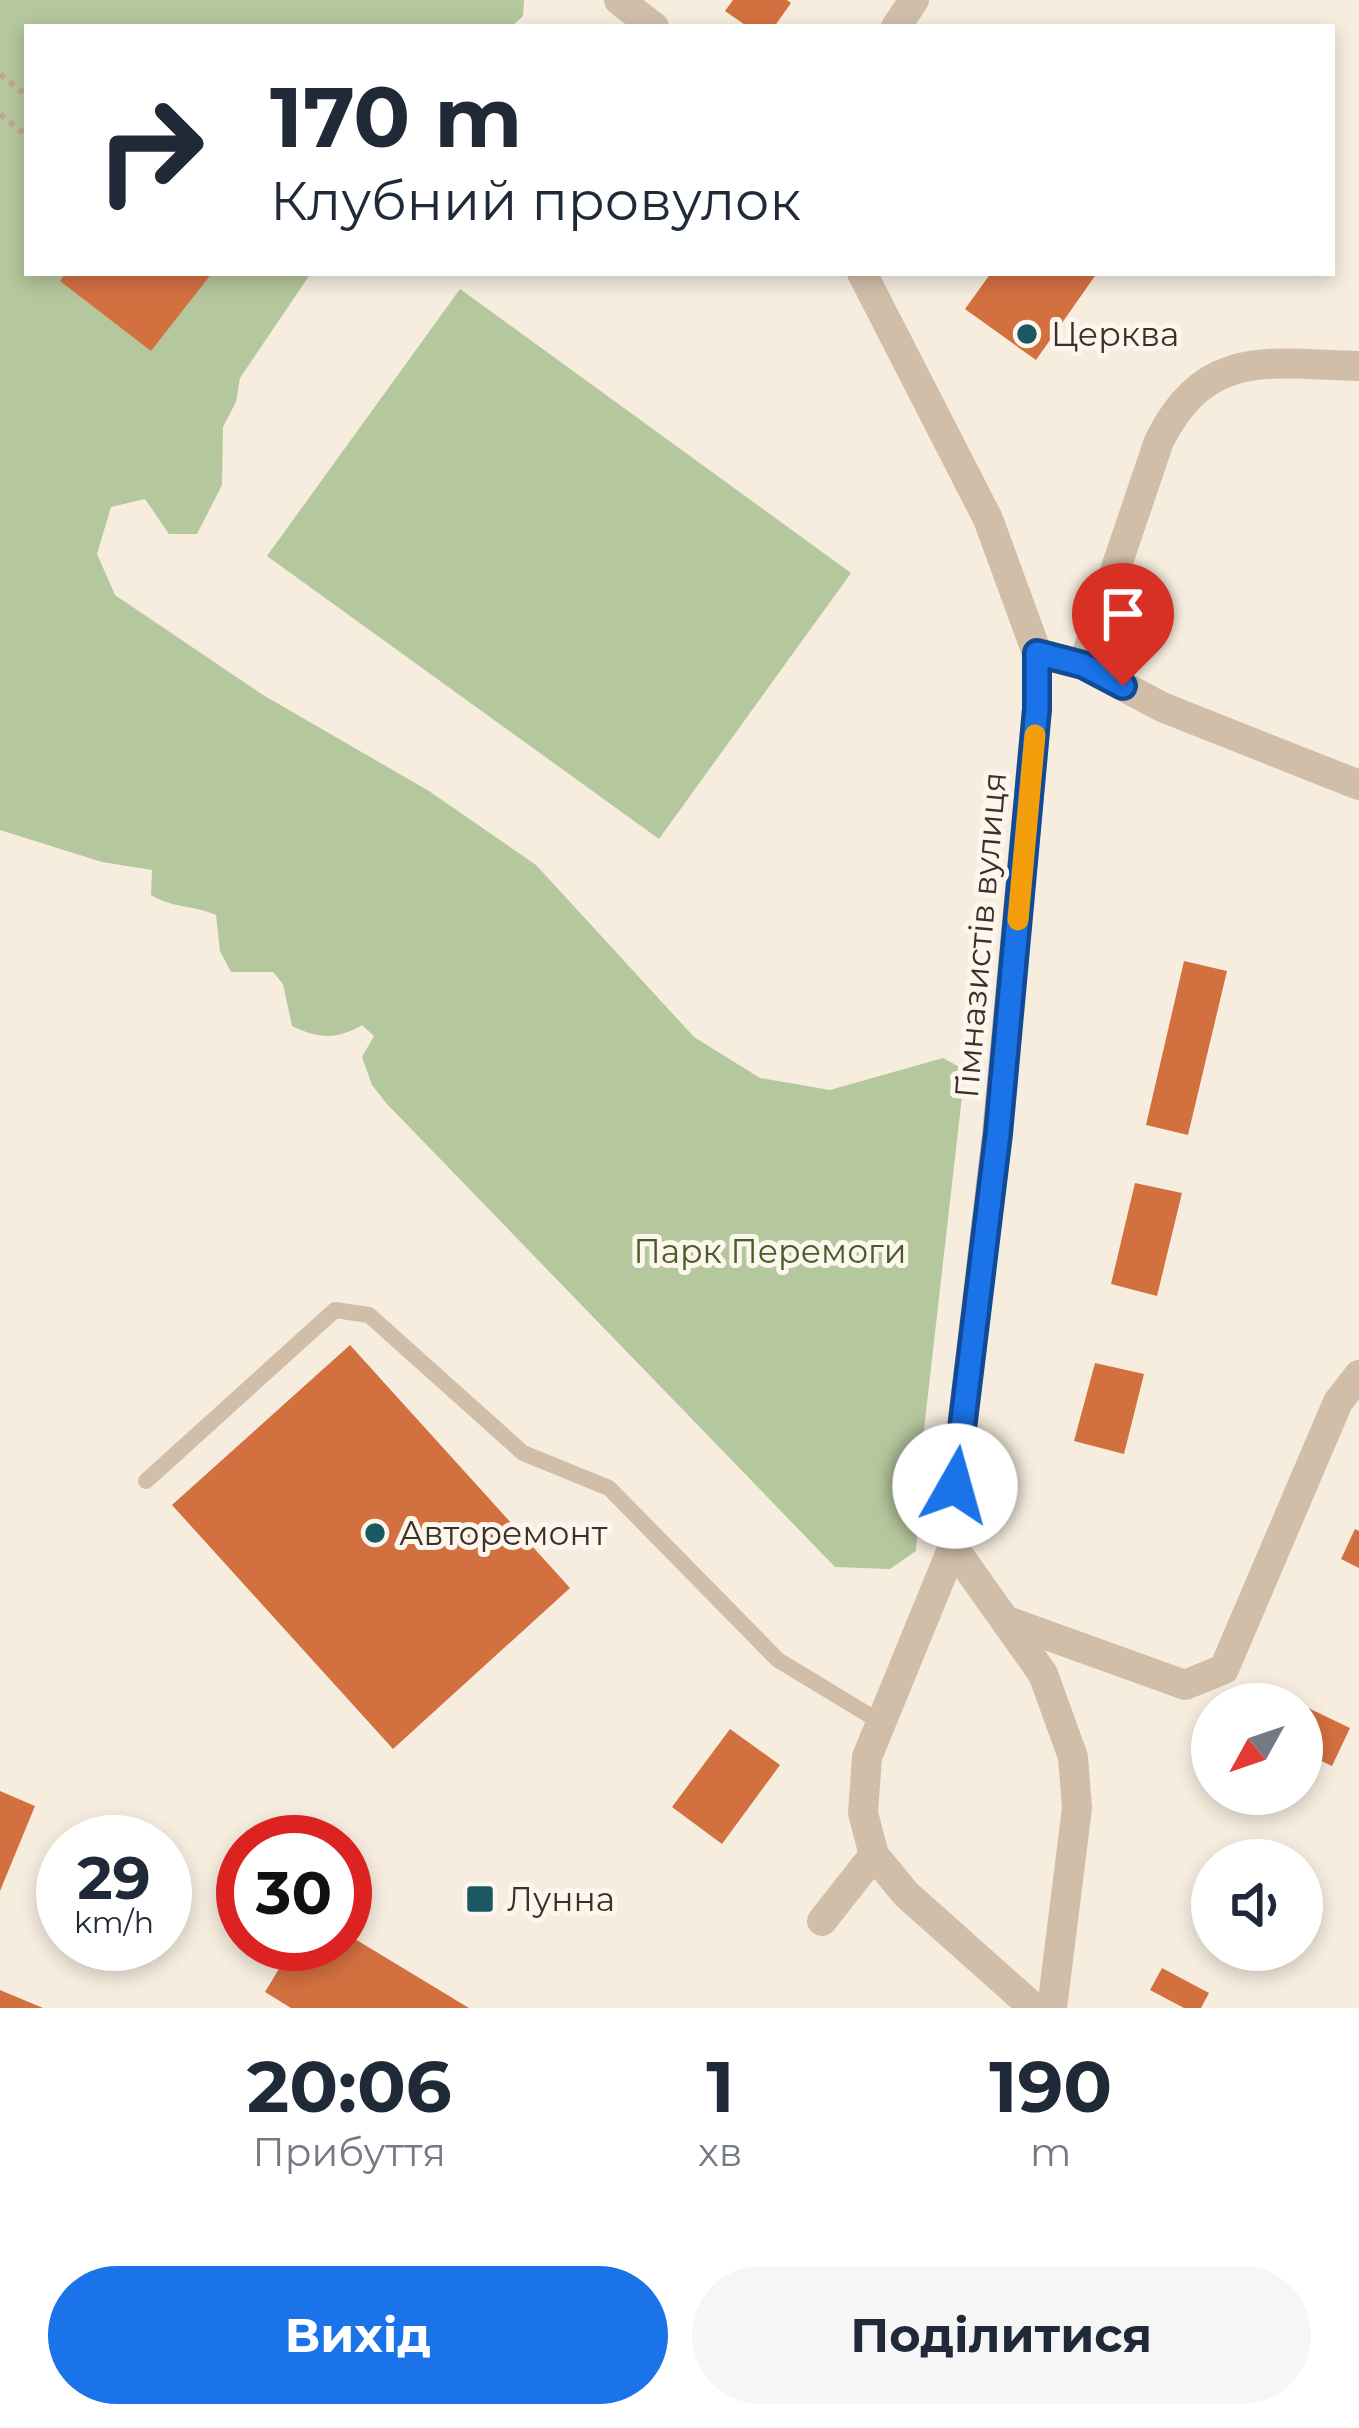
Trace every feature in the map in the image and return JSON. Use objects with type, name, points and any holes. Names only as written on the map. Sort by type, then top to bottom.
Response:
[{"type":"street","points":[[619,0],[650,24]]},
{"type":"street","name":"Гімназистів вулиця","points":[[864,276],[988,519],[1037,653],[1037,709],[1007,1032],[955,1486],[953,1546],[867,1757],[863,1813],[874,1855]]},
{"type":"street","points":[[1083,665],[1159,442],[1173,413],[1201,382],[1262,364],[1359,366]]},
{"type":"street","points":[[1037,653],[1083,665],[1162,707],[1359,785]]},
{"type":"street","points":[[1010,1622],[1184,1685],[1224,1669],[1338,1402],[1359,1376]]},
{"type":"street","points":[[953,1546],[1043,1674],[1073,1757],[1077,1808],[1052,2008]]},
{"type":"street","points":[[822,1921],[874,1855],[906,1894],[1034,2008]]},
{"type":"lane","points":[[146,1481],[335,1310],[369,1316],[523,1454],[609,1488],[778,1660],[882,1723]]},
{"type":"path","points":[[0,74],[24,94]]},
{"type":"path","points":[[0,114],[24,134]]},
{"type":"green space","name":"Парк Перемоги","points":[[0,0],[524,0],[523,16],[514,24],[24,24],[24,276],[309,276],[240,378],[236,402],[223,427],[222,485],[197,534],[169,534],[145,499],[111,507],[97,554],[115,595],[263,695],[429,791],[536,865],[694,1037],[760,1078],[830,1090],[943,1058],[965,1070],[923,1438],[916,1551],[890,1569],[835,1567],[387,1104],[372,1085],[362,1057],[374,1036],[362,1025],[327,1036],[292,1026],[283,984],[273,972],[231,972],[220,951],[216,915],[151,895],[152,870],[102,862],[0,830]]},
{"type":"green space","points":[[460,289],[851,573],[659,839],[267,556]]},
{"type":"building","points":[[733,0],[791,3],[776,24],[744,24],[725,11]]},
{"type":"building","points":[[64,276],[210,276],[151,351],[60,281]]},
{"type":"building","name":"Церква","points":[[989,276],[1095,276],[1036,360],[965,309]]},
{"type":"building","points":[[1184,961],[1227,971],[1188,1135],[1146,1125]]},
{"type":"building","points":[[1135,1183],[1182,1193],[1157,1296],[1111,1284]]},
{"type":"building","points":[[350,1345],[570,1588],[393,1749],[172,1505]]},
{"type":"building","points":[[1095,1363],[1144,1374],[1124,1454],[1074,1441]]},
{"type":"building","points":[[1355,1529],[1359,1531],[1359,1568],[1341,1559]]},
{"type":"building","points":[[1323,1715],[1350,1728],[1332,1766],[1323,1762]]},
{"type":"building","points":[[730,1729],[780,1765],[722,1844],[672,1807]]},
{"type":"building","points":[[0,1791],[35,1806],[0,1891]]},
{"type":"building","points":[[372,1949],[469,2008],[291,2008],[265,1992],[278,1971],[372,1971]]},
{"type":"building","points":[[1162,1968],[1209,1993],[1201,2008],[1184,2008],[1150,1990]]},
{"type":"building","points":[[0,1990],[43,2008],[0,2008]]},
{"type":"slow traffic","points":[[1018,920],[1035,735]]},
{"type":"place","name":"Церква","points":[[1027,334]]},
{"type":"place","name":"Авторемонт","points":[[375,1533]]},
{"type":"place","name":"Лунна","points":[[480,1899]]},
{"type":"route","points":[[955,1486],[1001,1095],[1037,709],[1037,653],[1083,665],[1123,686]]}]
